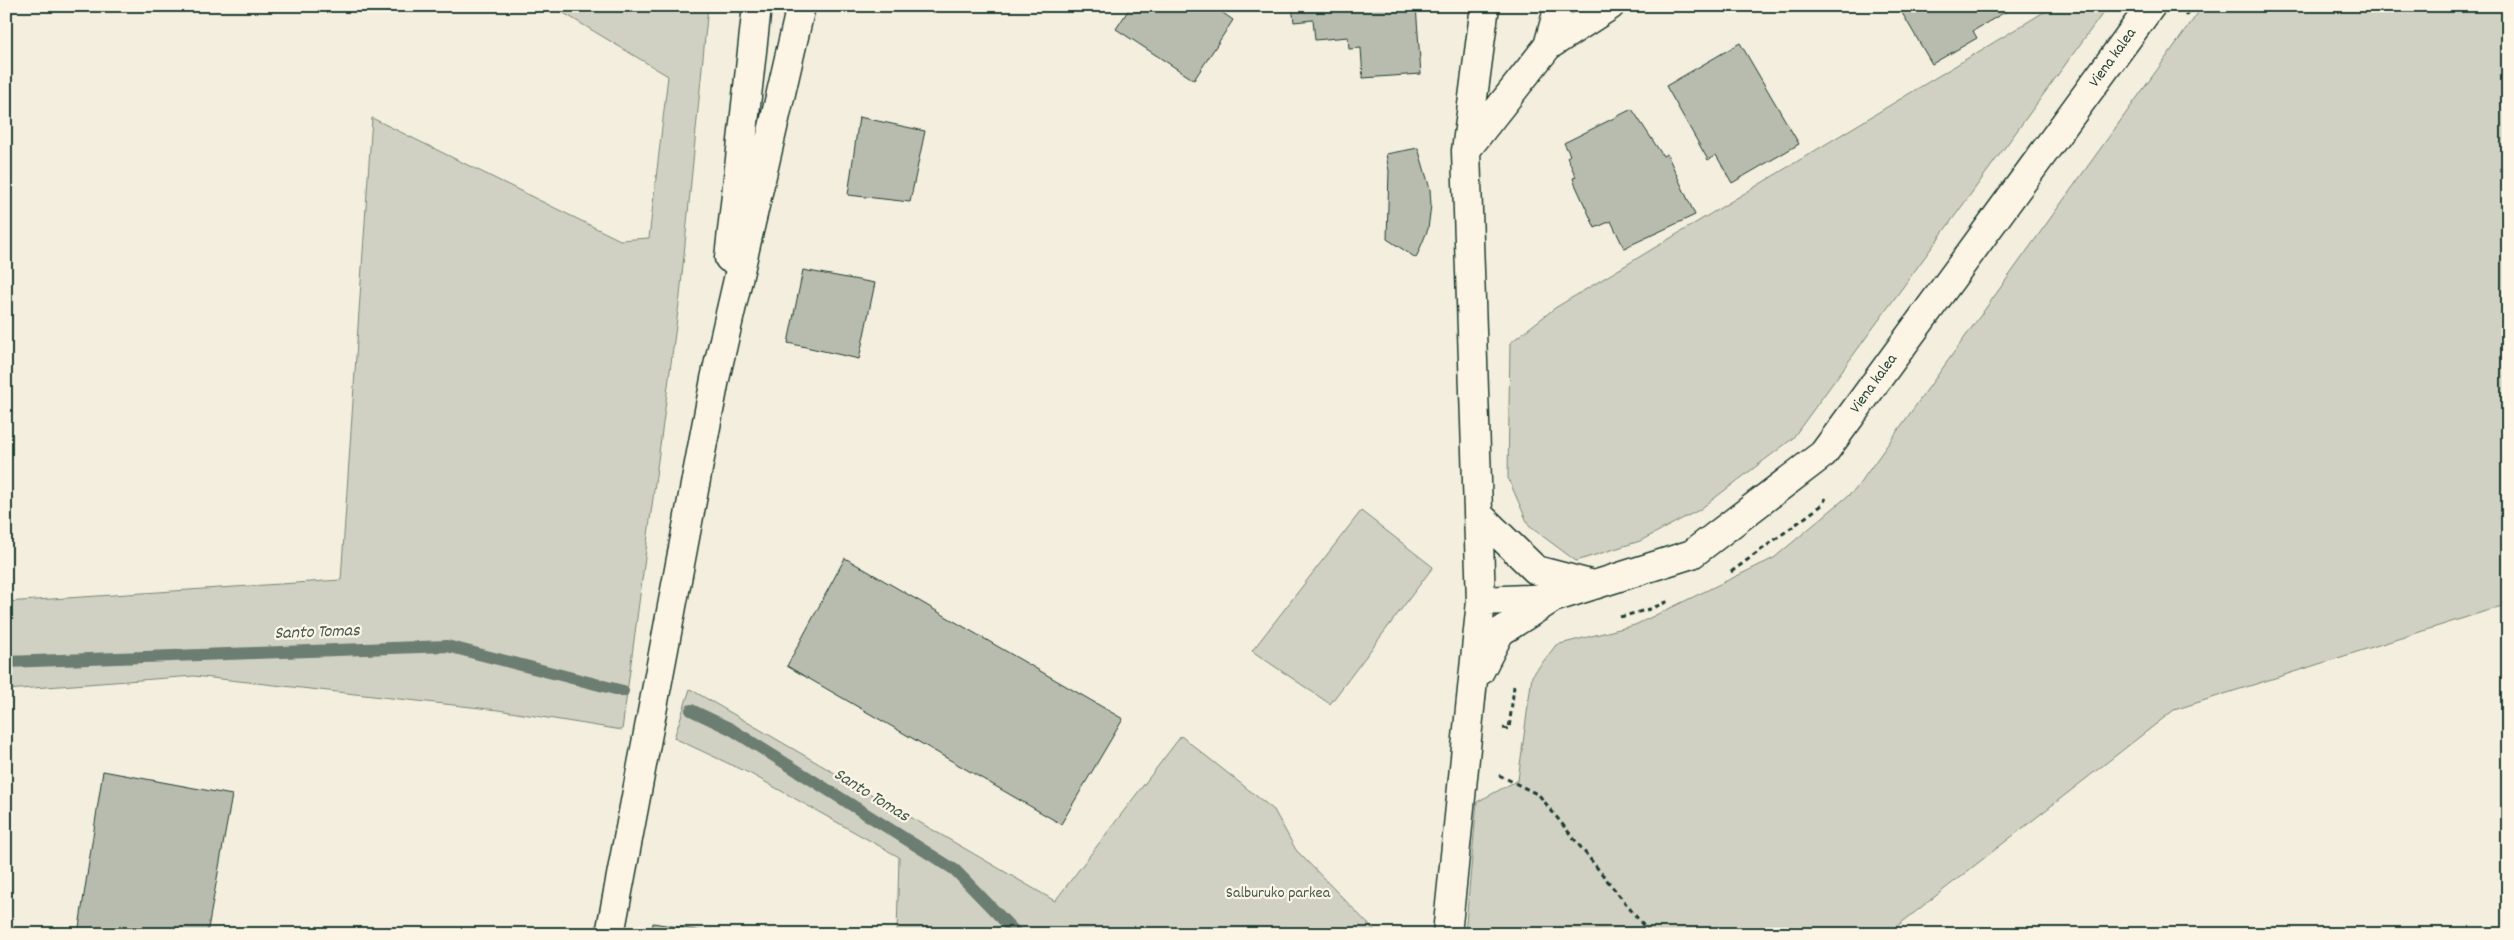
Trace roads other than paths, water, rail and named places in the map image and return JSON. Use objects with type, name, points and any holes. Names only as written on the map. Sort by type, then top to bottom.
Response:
[{"type":"street","points":[[715,379],[757,6]]},
{"type":"street","points":[[610,934],[715,379],[802,6]]},
{"type":"street","points":[[1447,934],[1465,776],[1481,600],[1466,151],[1485,6]]},
{"type":"street","points":[[1548,46],[1558,6]]},
{"type":"street","points":[[1466,151],[1548,46],[1610,6]]},
{"type":"street","name":"Viena kalea","points":[[1481,600],[1553,598],[1692,554],[1823,454],[2151,6]]},
{"type":"street","points":[[1478,514],[1536,570],[1594,585]]},
{"type":"street","points":[[1473,685],[1500,632],[1553,598]]},
{"type":"waterway","name":"Santo Tomas","points":[[6,662],[447,646],[623,691]]},
{"type":"waterway","name":"Santo Tomas","points":[[691,710],[731,729],[955,870],[1017,934]]},
{"type":"park label","name":"Salburuko parkea","points":[[1278,893]]}]
